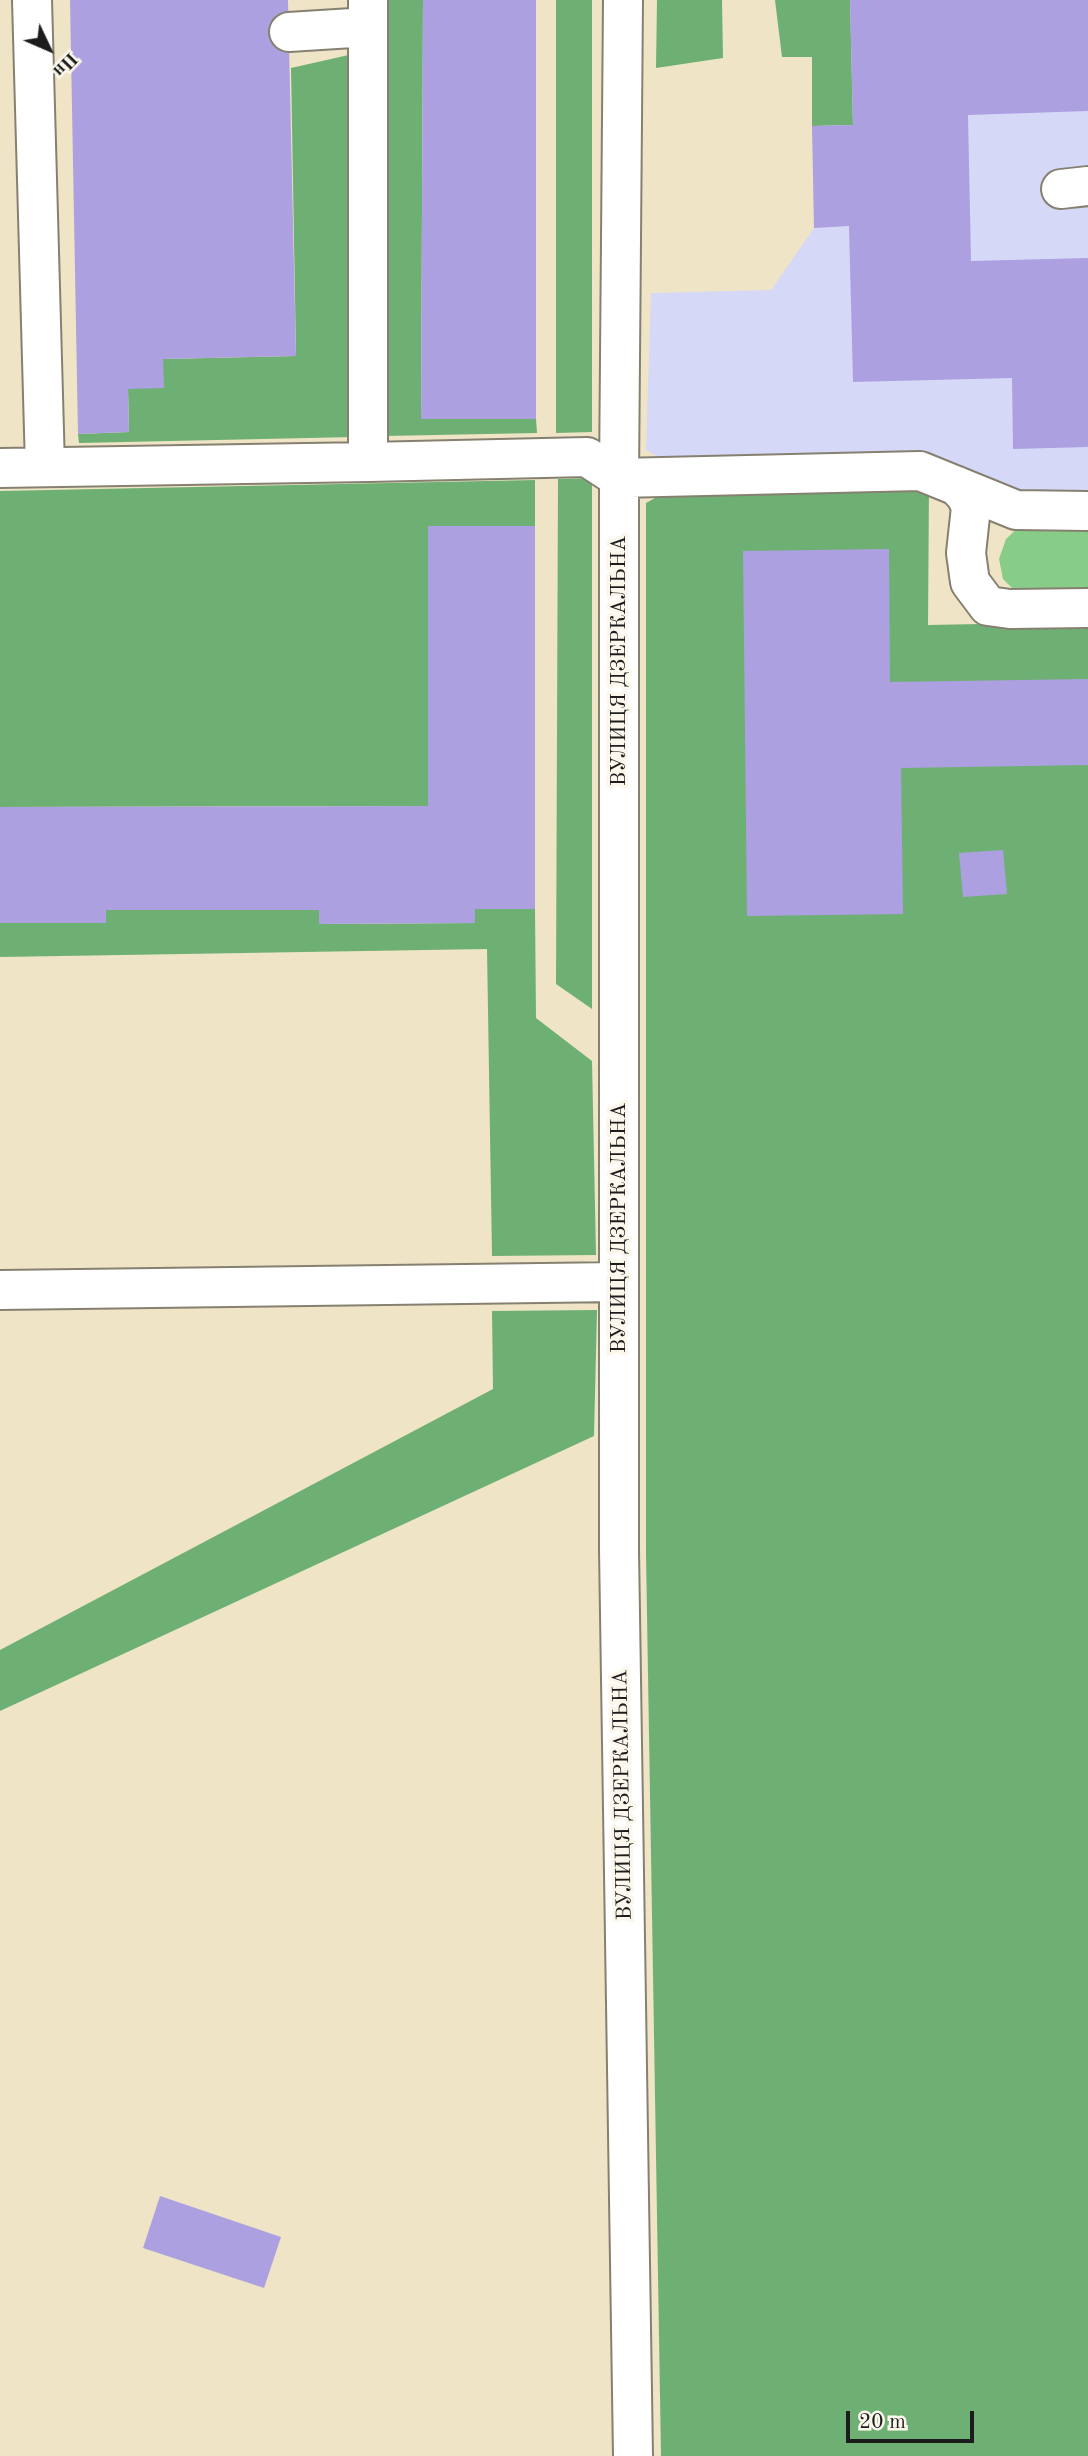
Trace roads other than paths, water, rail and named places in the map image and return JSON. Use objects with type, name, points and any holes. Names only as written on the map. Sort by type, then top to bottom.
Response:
[{"type":"street","points":[[32,0],[45,467]]},
{"type":"street","name":"ВУЛИЦЯ ДЗЕРКАЛЬНА","points":[[623,0],[619,478],[619,1549],[633,2456]]},
{"type":"street","points":[[289,32],[368,13],[369,462]]},
{"type":"street","points":[[0,468],[587,457],[619,478],[920,471],[1016,510],[1088,511]]},
{"type":"street","points":[[957,486],[966,496],[971,508],[966,553],[970,582],[988,606],[1010,609],[1088,608]]},
{"type":"street","points":[[0,1290],[619,1282]]}]
